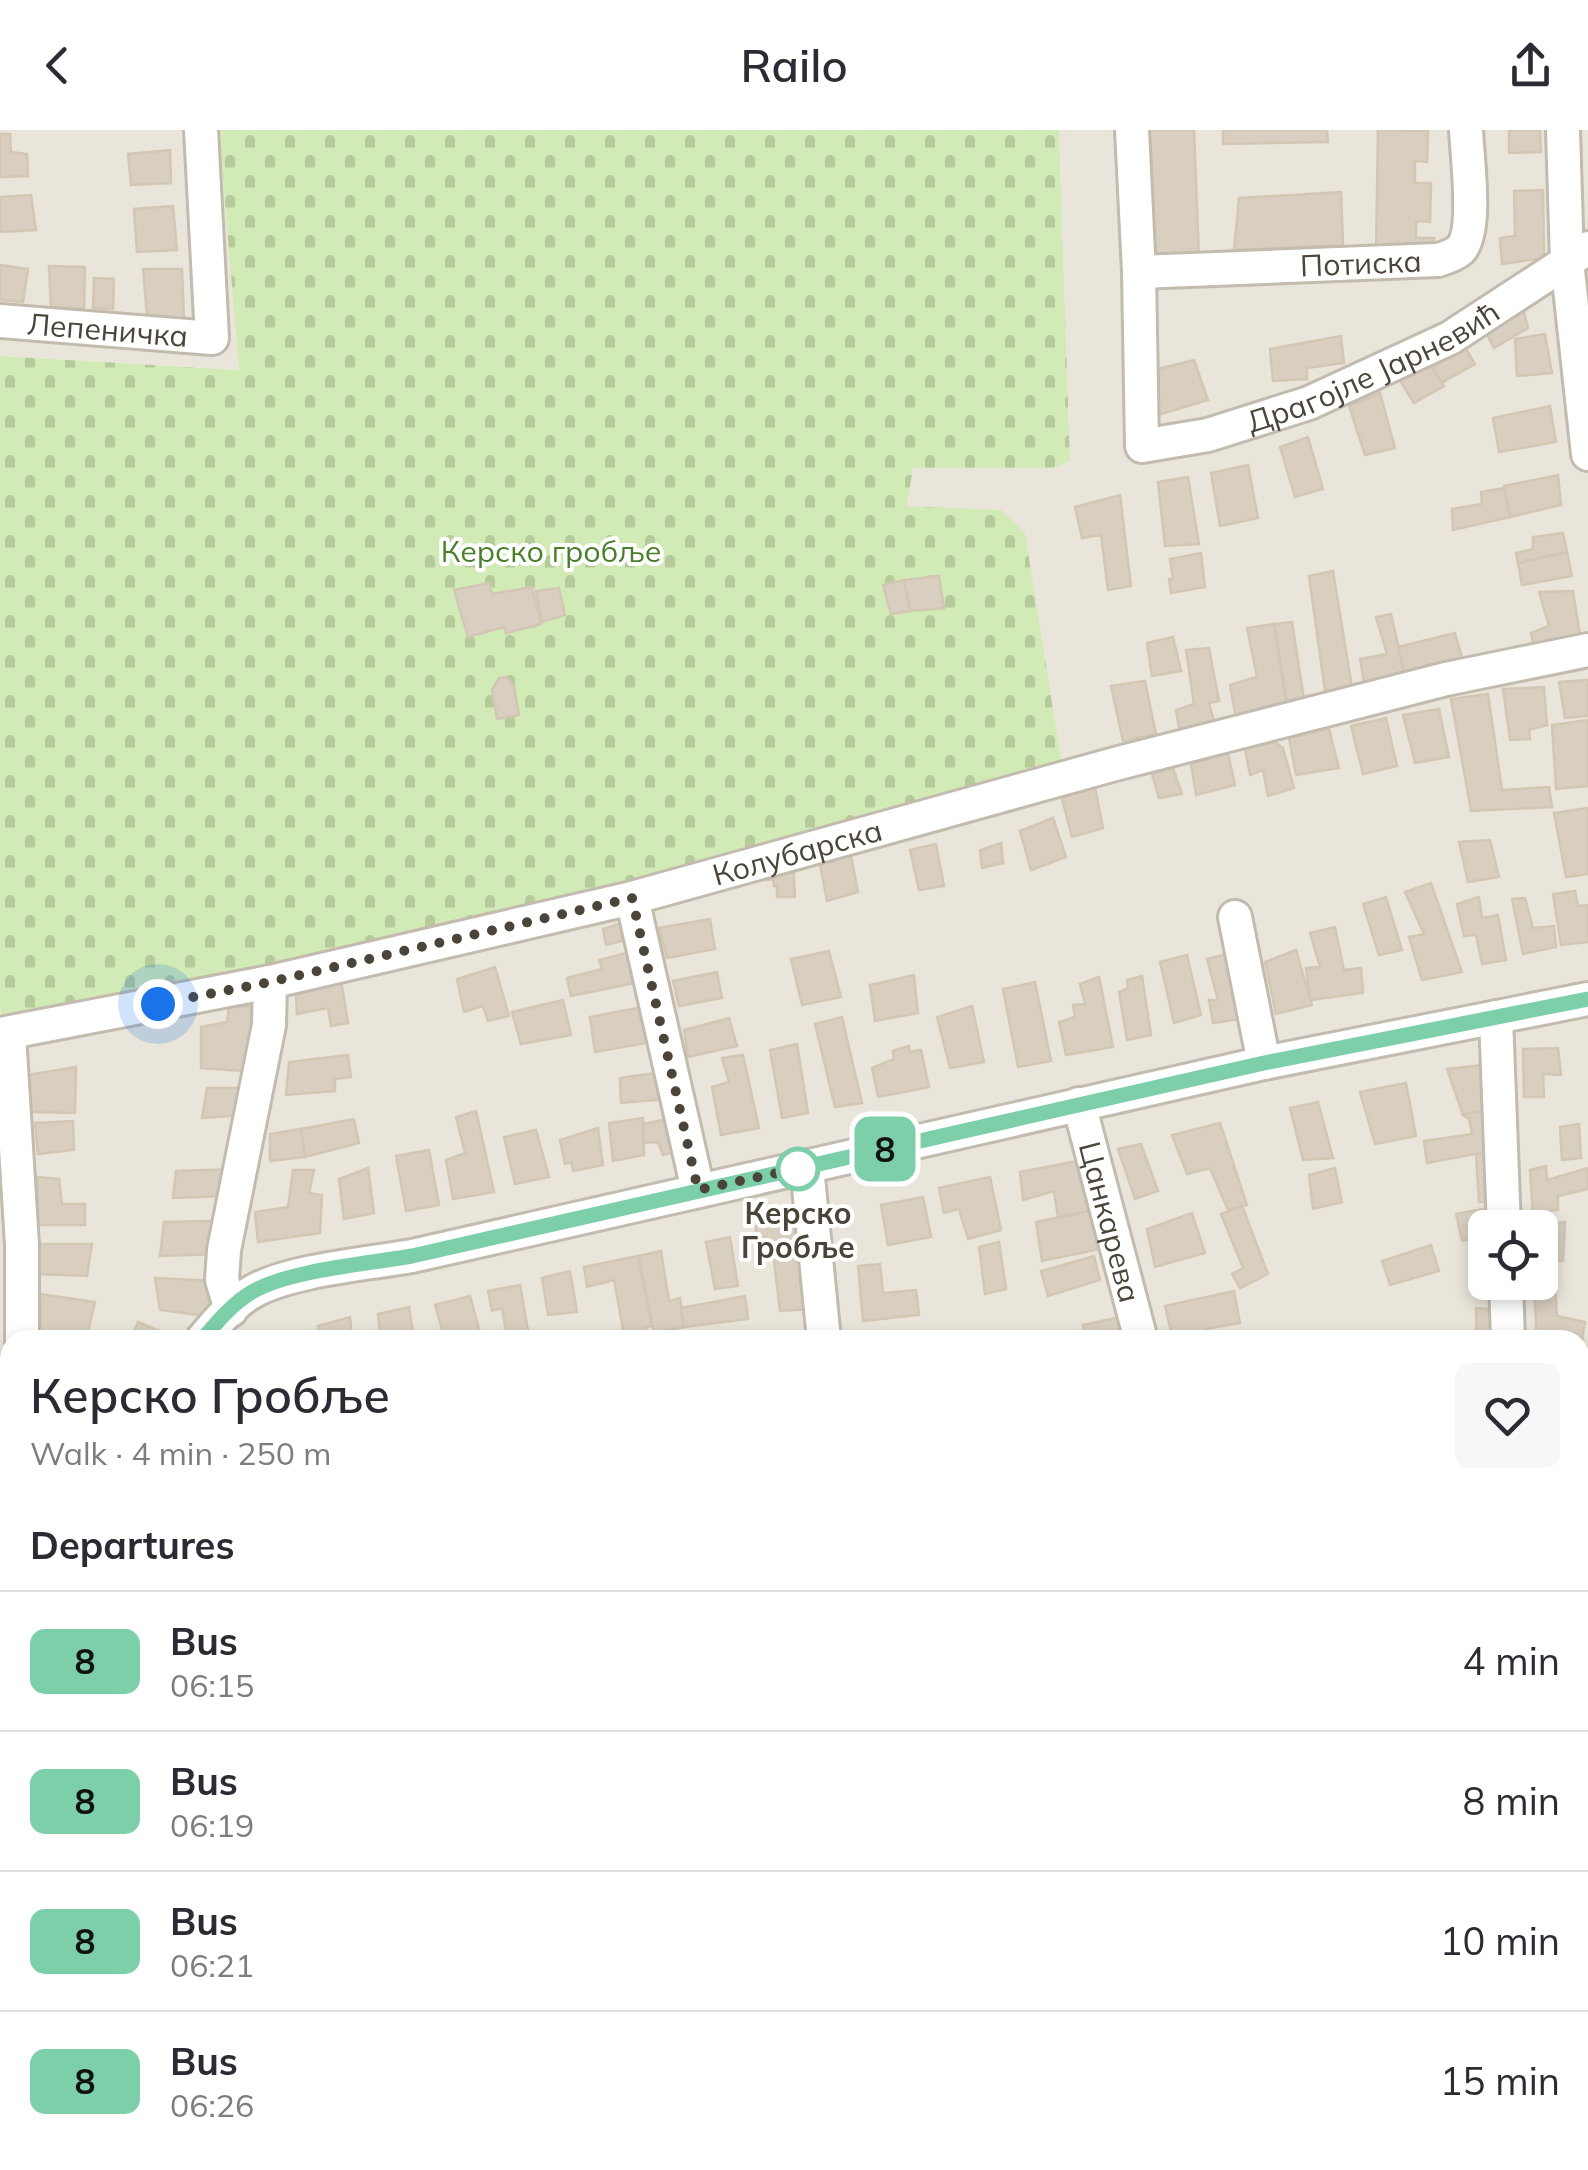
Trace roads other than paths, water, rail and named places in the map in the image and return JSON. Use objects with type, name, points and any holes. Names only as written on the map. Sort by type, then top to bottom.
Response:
[{"type":"street","name":"Лепеничка","points":[[0,321],[212,338],[201,130]]},
{"type":"street","points":[[1132,130],[1139,272]]},
{"type":"street","name":"Потиска","points":[[1139,272],[1438,260],[1451,256],[1460,250],[1470,229],[1466,130]]},
{"type":"street","points":[[1563,130],[1577,254],[1588,454]]},
{"type":"street","name":"Драгојле Јарневић","points":[[1139,272],[1142,446],[1208,435],[1309,402],[1450,338],[1577,254]]},
{"type":"street","name":"Колубарска","points":[[4,1034],[270,982],[632,898],[1115,764],[1446,680],[1588,650]]},
{"type":"street","points":[[632,898],[698,1190]]},
{"type":"street","points":[[1235,917],[1264,1063]]},
{"type":"street","points":[[230,1310],[222,1280],[224,1250],[263,1058],[270,982]]},
{"type":"street","points":[[211,1330],[256,1290],[288,1278],[412,1256],[1264,1063],[1588,999]]},
{"type":"street","points":[[1496,1017],[1503,1210]]},
{"type":"street","points":[[4,1034],[22,1245],[22,1330]]},
{"type":"street","name":"Цанкарева","points":[[1078,1104],[1138,1330]]},
{"type":"street","points":[[806,1167],[823,1330]]},
{"type":"street","points":[[1507,1300],[1508,1330]]},
{"type":"place","name":"Керско Гробље","points":[[798,1169]]},
{"type":"park label","name":"Керско гробље","points":[[551,551]]}]
